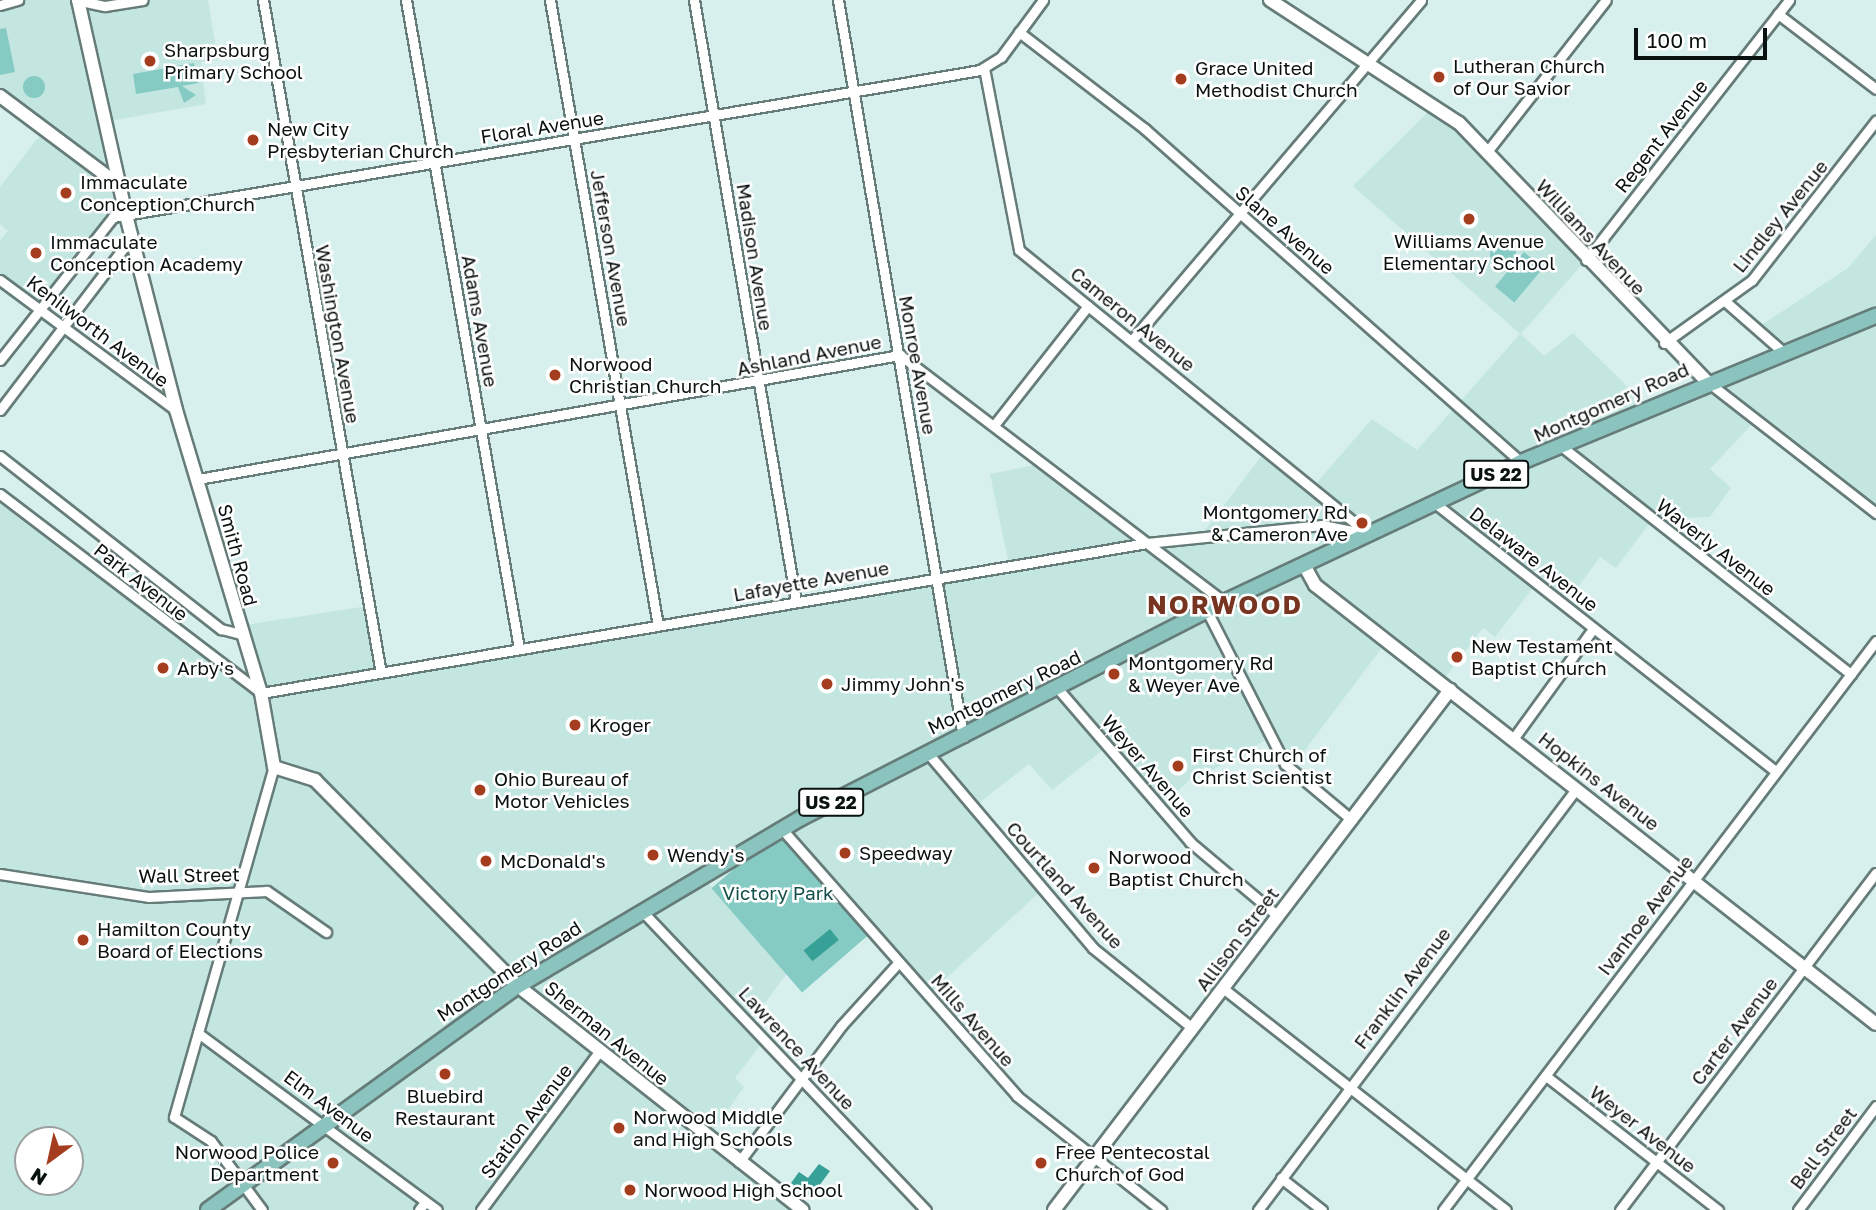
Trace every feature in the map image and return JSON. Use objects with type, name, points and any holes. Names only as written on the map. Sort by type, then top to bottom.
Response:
[{"type":"main road","name":"Montgomery Road","points":[[208,1210],[245,1186],[323,1123],[518,986],[781,828],[926,751],[963,737],[1059,690],[1224,602],[1521,462],[1706,382],[1875,317]]},
{"type":"street","points":[[0,5],[18,0]]},
{"type":"street","points":[[77,0],[105,6],[143,0]]},
{"type":"street","name":"Smith Road","points":[[77,0],[125,215],[176,410],[241,634],[261,693],[274,767],[174,1117],[211,1141],[245,1186]]},
{"type":"street","name":"Washington Avenue","points":[[262,0],[382,673]]},
{"type":"street","name":"Adams Avenue","points":[[406,0],[519,648]]},
{"type":"street","name":"Jefferson Avenue","points":[[550,0],[658,626]]},
{"type":"street","name":"Madison Avenue","points":[[694,0],[796,602]]},
{"type":"street","name":"Monroe Avenue","points":[[838,0],[938,576],[963,737]]},
{"type":"street","points":[[985,68],[1019,32],[1043,0]]},
{"type":"street","name":"Williams Avenue","points":[[1270,0],[1450,115],[1664,343],[1706,382],[1876,513]]},
{"type":"street","points":[[1132,340],[1371,64],[1421,0]]},
{"type":"street","points":[[1486,153],[1605,0]]},
{"type":"street","name":"Regent Avenue","points":[[1586,260],[1789,0]]},
{"type":"street","points":[[1778,14],[1876,89]]},
{"type":"street","name":"Slane Avenue","points":[[1019,32],[1144,129],[1521,462]]},
{"type":"street","name":"Floral Avenue","points":[[0,360],[104,223],[125,215],[985,68]]},
{"type":"street","name":"Cameron Avenue","points":[[985,68],[1014,243],[1368,534]]},
{"type":"street","points":[[0,96],[118,185]]},
{"type":"street","name":"Lindley Avenue","points":[[1664,343],[1726,302],[1752,280],[1876,121]]},
{"type":"street","points":[[0,410],[124,247],[133,244]]},
{"type":"street","name":"Kenilworth Avenue","points":[[0,280],[176,410]]},
{"type":"street","points":[[1726,302],[1782,351]]},
{"type":"street","points":[[995,424],[1088,306]]},
{"type":"street","name":"Ashland Avenue","points":[[198,479],[760,382],[900,355],[995,424],[1224,602]]},
{"type":"street","name":"Waverly Avenue","points":[[1561,446],[1850,674]]},
{"type":"street","name":"Park Avenue","points":[[0,456],[221,629],[241,634]]},
{"type":"street","name":"Park Avenue","points":[[0,494],[261,693]]},
{"type":"street","name":"Delaware Avenue","points":[[1436,504],[1775,771]]},
{"type":"street","name":"Lafayette Avenue","points":[[261,693],[938,576],[1147,543],[1322,525],[1368,534]]},
{"type":"street","name":"Hopkins Avenue","points":[[1304,565],[1315,585],[1876,1024]]},
{"type":"street","points":[[1207,611],[1285,764],[1352,820]]},
{"type":"street","points":[[1513,739],[1593,629]]},
{"type":"street","name":"Ivanhoe Avenue","points":[[1443,1210],[1876,641]]},
{"type":"street","name":"Weyer Avenue","points":[[1059,690],[1190,842],[1278,916]]},
{"type":"street","name":"Allison Street","points":[[1054,1210],[1450,690]]},
{"type":"street","name":"Courtland Avenue","points":[[926,751],[1093,948],[1192,1028]]},
{"type":"street","name":"Sherman Avenue","points":[[274,767],[315,779],[518,986],[598,1053],[803,1210]]},
{"type":"street","name":"Franklin Avenue","points":[[1258,1210],[1576,789]]},
{"type":"street","name":"Mills Avenue","points":[[781,828],[1017,1096],[1161,1210]]},
{"type":"street","name":"Carter Avenue","points":[[1620,1210],[1876,873]]},
{"type":"street","name":"Wall Street","points":[[0,874],[149,897],[239,893],[278,895],[326,932]]},
{"type":"street","name":"Lawrence Avenue","points":[[642,910],[926,1210]]},
{"type":"street","points":[[739,1162],[899,962]]},
{"type":"street","points":[[1224,989],[1506,1210]]},
{"type":"street","name":"Elm Avenue","points":[[198,1033],[437,1210]]},
{"type":"street","name":"Station Avenue","points":[[481,1210],[598,1053]]},
{"type":"street","name":"Weyer Avenue","points":[[1546,1076],[1718,1210]]},
{"type":"street","name":"Bell Street","points":[[1798,1210],[1876,1106]]},
{"type":"street","points":[[1282,1178],[1322,1210]]},
{"type":"street","points":[[245,1186],[262,1210]]},
{"type":"street","points":[[419,1210],[425,1202]]},
{"type":"shaded area","points":[[18,0],[208,0],[218,60],[201,62],[206,104],[104,122],[126,215],[113,217],[39,310],[0,280],[0,240],[8,231],[0,224],[0,187],[44,130],[0,96],[0,5]]},
{"type":"shaded area","points":[[1434,106],[1586,260],[1521,334],[1544,356],[1573,333],[1648,407],[1782,351],[1760,326],[1848,268],[1876,235],[1876,513],[1757,419],[1710,469],[1731,488],[1710,517],[1653,519],[1616,568],[1600,557],[1564,606],[1536,584],[1495,637],[1483,628],[1441,683],[1387,641],[1290,770],[1271,737],[1213,770],[1205,766],[1160,807],[1108,746],[1052,790],[1029,764],[974,807],[1043,889],[928,995],[781,829],[701,875],[788,972],[750,1023],[765,1039],[735,1078],[744,1087],[708,1138],[803,1210],[437,1210],[425,1202],[419,1210],[0,1210],[0,494],[260,693],[238,626],[368,606],[381,673],[1009,565],[990,474],[1045,463],[1148,543],[1199,538],[1267,449],[1313,487],[1372,419],[1417,450],[1520,334],[1353,186]]},
{"type":"shaded area","points":[[830,929],[839,940],[812,961],[804,950]]},
{"type":"shaded area","points":[[819,1164],[830,1171],[811,1197],[791,1183],[799,1172],[808,1178]]},
{"type":"green space","points":[[6,28],[15,72],[0,75],[0,29]]},
{"type":"green space","points":[[194,63],[198,83],[182,86],[196,95],[184,103],[178,87],[136,94],[133,74]]},
{"type":"green space","points":[[34,76],[44,83],[45,87],[38,97],[34,98],[24,91],[23,87],[30,77]]},
{"type":"green space","points":[[1503,241],[1512,245],[1516,254],[1512,263],[1503,267],[1494,263],[1490,254],[1494,245]]},
{"type":"green space","points":[[1524,252],[1543,268],[1514,303],[1495,286]]},
{"type":"green space","name":"Victory Park","points":[[781,828],[872,932],[802,993],[712,888]]},
{"type":"place","name":"Sharpsburg Primary School","points":[[150,61]]},
{"type":"place","name":"Lutheran Church of Our Savior","points":[[1439,77]]},
{"type":"place","name":"Grace United Methodist Church","points":[[1181,79]]},
{"type":"place","name":"New City Presbyterian Church","points":[[253,140]]},
{"type":"place","name":"Immaculate Conception Church","points":[[66,193]]},
{"type":"place","name":"Williams Avenue Elementary School","points":[[1469,219]]},
{"type":"place","name":"Immaculate Conception Academy","points":[[36,253]]},
{"type":"place","name":"Norwood Christian Church","points":[[555,375]]},
{"type":"place","name":"Montgomery Rd & Cameron Ave","points":[[1362,523]]},
{"type":"place","name":"New Testament Baptist Church","points":[[1457,657]]},
{"type":"place","name":"Arby's","points":[[163,668]]},
{"type":"place","name":"Montgomery Rd & Weyer Ave","points":[[1114,674]]},
{"type":"place","name":"Jimmy John's","points":[[827,684]]},
{"type":"place","name":"Kroger","points":[[575,725]]},
{"type":"place","name":"First Church of Christ Scientist","points":[[1178,766]]},
{"type":"place","name":"Ohio Bureau of Motor Vehicles","points":[[480,790]]},
{"type":"place","name":"Speedway","points":[[845,853]]},
{"type":"place","name":"Wendy's","points":[[653,855]]},
{"type":"place","name":"McDonald's","points":[[486,861]]},
{"type":"place","name":"Norwood Baptist Church","points":[[1094,868]]},
{"type":"place","name":"Hamilton County Board of Elections","points":[[83,940]]},
{"type":"place","name":"Bluebird Restaurant","points":[[445,1074]]},
{"type":"place","name":"Norwood Middle and High Schools","points":[[619,1128]]},
{"type":"place","name":"Norwood Police Department","points":[[333,1163]]},
{"type":"place","name":"Free Pentecostal Church of God","points":[[1041,1163]]},
{"type":"place","name":"Norwood High School","points":[[630,1190]]},
{"type":"district","name":"NORWOOD","points":[[1225,605]]}]
